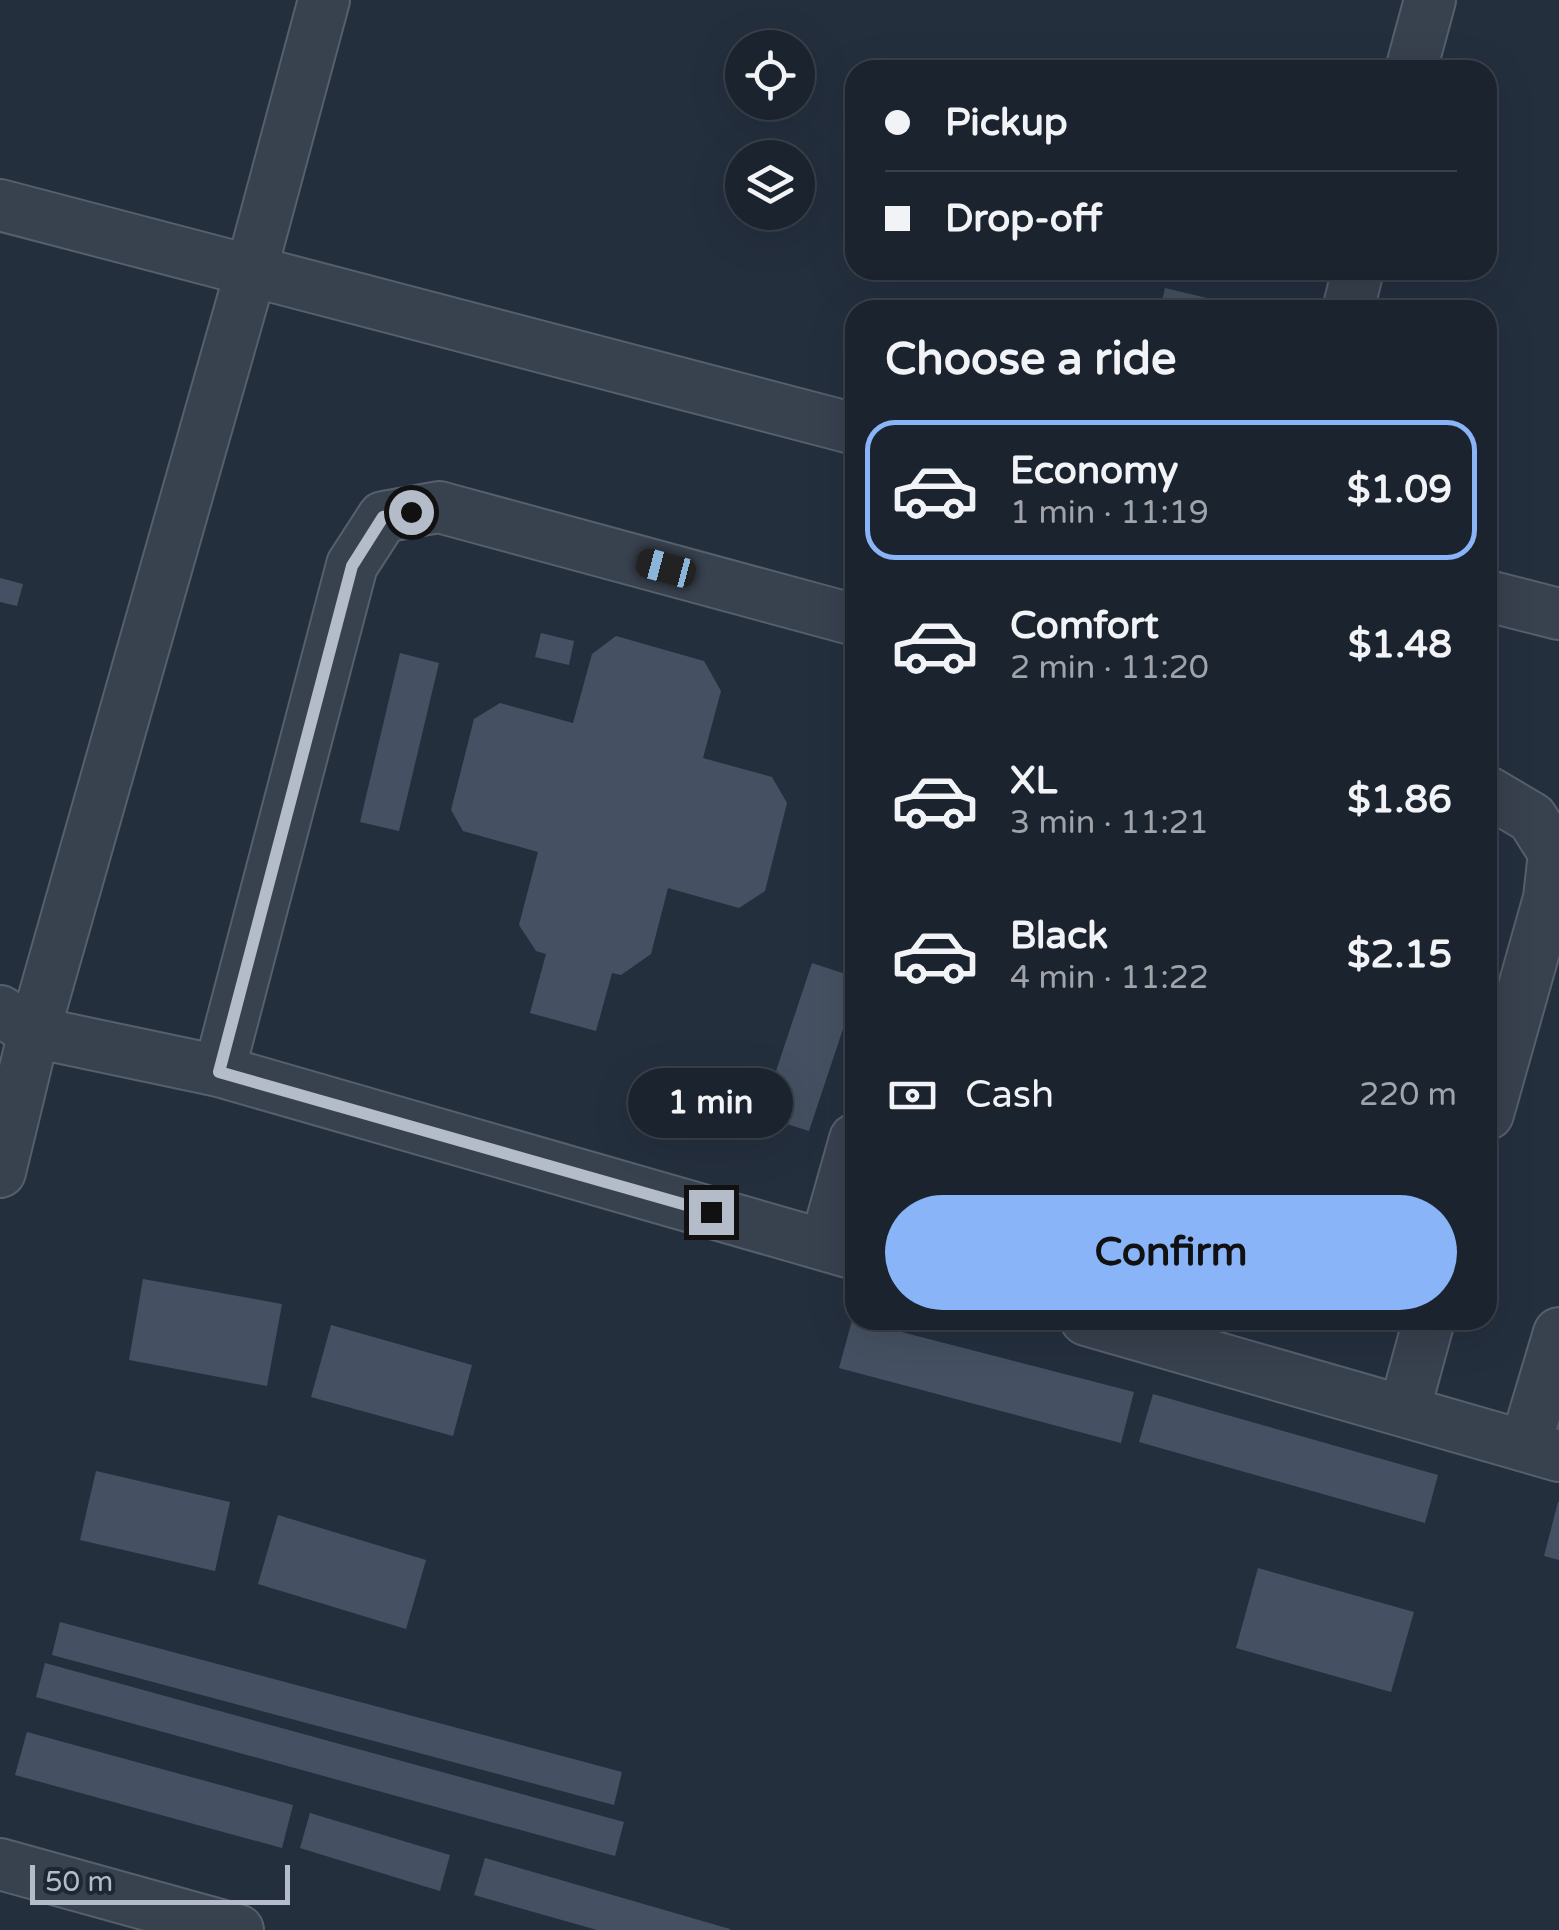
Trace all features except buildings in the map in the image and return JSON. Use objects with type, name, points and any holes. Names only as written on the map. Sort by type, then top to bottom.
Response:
[{"type":"street","points":[[0,1172],[17,1022],[251,270],[324,0]]},
{"type":"street","points":[[1415,60],[1430,0]]},
{"type":"street","points":[[0,205],[845,426]]},
{"type":"street","points":[[219,1072],[352,566],[383,517],[439,506],[845,617]]},
{"type":"street","points":[[1497,598],[1559,614]]},
{"type":"street","points":[[1497,797],[1532,818],[1554,853],[1548,898],[1497,1082]]},
{"type":"street","points":[[17,1022],[219,1072],[840,1250],[845,1213]]},
{"type":"street","points":[[1121,1330],[1542,1451],[1559,1334]]},
{"type":"street","points":[[1404,1411],[1426,1330]]},
{"type":"street","points":[[0,1864],[238,1930]]},
{"type":"route","points":[[411,512],[383,517],[352,566],[219,1072],[711,1212]]}]
